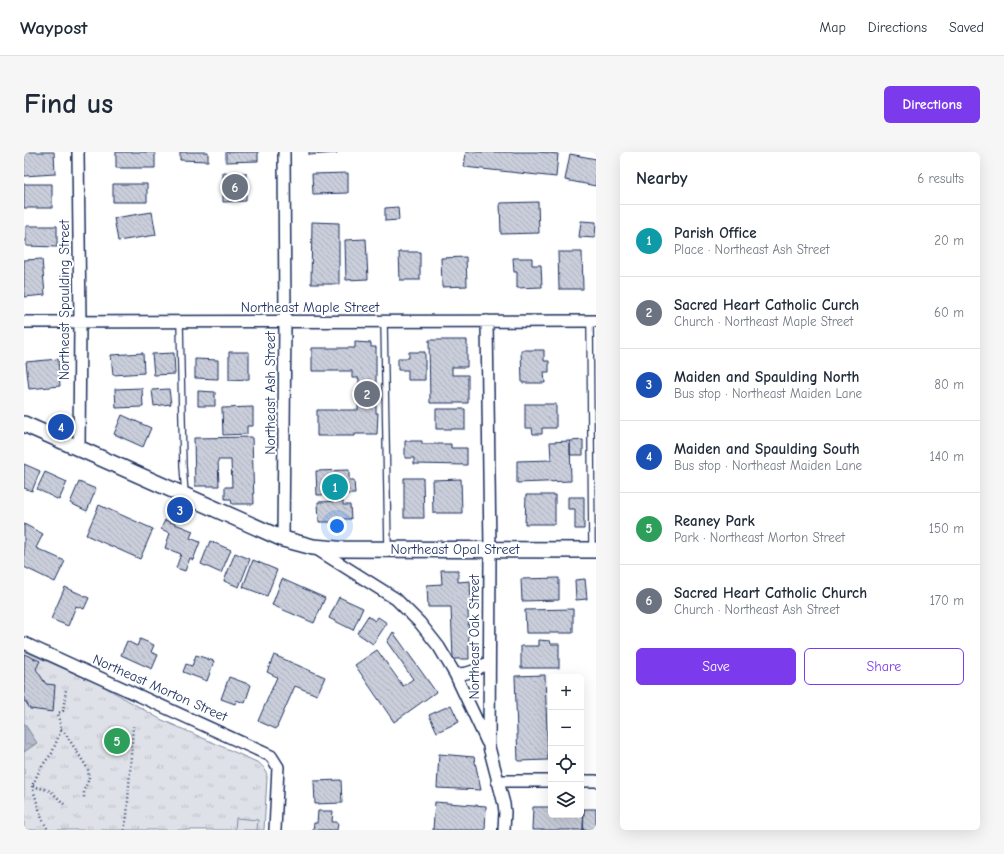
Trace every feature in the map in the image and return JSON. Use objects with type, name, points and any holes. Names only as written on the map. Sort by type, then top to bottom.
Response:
[{"type":"street","name":"Northeast Spaulding Street","points":[[78,152],[80,322],[79,448]]},
{"type":"street","name":"Northeast Ash Street","points":[[284,152],[284,539]]},
{"type":"street","name":"Northeast Oak Street","points":[[487,321],[490,550],[489,746],[505,812],[504,830]]},
{"type":"street","name":"Northeast Maple Street","points":[[24,322],[593,321]]},
{"type":"street","name":"Northeast Opal Street","points":[[24,424],[284,539],[313,547],[337,549],[594,550]]},
{"type":"street","points":[[313,547],[396,599],[420,623],[439,647],[455,674],[489,746]]},
{"type":"street","name":"Northeast Morton Street","points":[[24,643],[262,750],[271,756],[278,767],[275,830]]},
{"type":"street","points":[[455,674],[466,674],[476,671],[489,662]]},
{"type":"street","points":[[497,781],[548,781]]},
{"type":"street","points":[[584,781],[596,781]]},
{"type":"lane","points":[[593,321],[594,550]]},
{"type":"lane","points":[[180,322],[185,496]]},
{"type":"lane","points":[[384,322],[388,549]]},
{"type":"path","points":[[48,830],[42,819],[32,786],[42,767],[52,753],[61,730],[58,713],[63,711],[66,689]]},
{"type":"path","points":[[124,830],[128,802],[132,726]]},
{"type":"path","points":[[61,730],[88,770],[89,779],[84,790],[84,799]]},
{"type":"path","points":[[32,786],[51,791],[64,804]]},
{"type":"green space","points":[[24,651],[103,686],[160,719],[259,763],[265,769],[267,776],[264,830],[24,830]]},
{"type":"green space","points":[[236,818],[258,820],[257,830],[235,830]]},
{"type":"water","points":[[24,723],[37,743],[24,752]]},
{"type":"building","points":[[24,152],[54,152],[55,174],[24,176]]},
{"type":"building","points":[[116,152],[155,152],[155,168],[116,168]]},
{"type":"building","points":[[180,152],[208,152],[208,161],[180,160]]},
{"type":"building","points":[[226,152],[258,152],[258,161],[226,162]]},
{"type":"building","points":[[309,152],[337,152],[337,153],[309,155]]},
{"type":"building","points":[[466,152],[539,152],[558,154],[556,177],[464,167]]},
{"type":"building","points":[[570,154],[596,159],[596,186],[565,180]]},
{"type":"building","points":[[223,173],[246,173],[246,201],[223,202]]},
{"type":"building","points":[[348,173],[348,193],[313,194],[312,174]]},
{"type":"building","points":[[24,184],[52,184],[52,208],[24,208]]},
{"type":"building","points":[[113,184],[147,184],[147,202],[113,202]]},
{"type":"building","points":[[538,202],[539,233],[501,234],[500,203]]},
{"type":"building","points":[[398,207],[399,220],[385,221],[385,208]]},
{"type":"building","points":[[152,212],[156,235],[118,241],[114,218]]},
{"type":"building","points":[[581,221],[596,222],[595,238],[579,237]]},
{"type":"building","points":[[312,222],[339,223],[339,284],[311,284]]},
{"type":"building","points":[[26,226],[57,226],[57,247],[26,246]]},
{"type":"building","points":[[366,239],[368,279],[346,280],[345,240]]},
{"type":"building","points":[[399,252],[420,252],[420,280],[400,280]]},
{"type":"building","points":[[558,252],[582,252],[583,289],[559,289]]},
{"type":"building","points":[[466,257],[467,286],[442,287],[441,258]]},
{"type":"building","points":[[513,258],[532,258],[532,265],[541,265],[542,287],[517,288],[517,272],[514,272]]},
{"type":"building","points":[[42,259],[45,295],[24,297],[24,260]]},
{"type":"building","points":[[429,340],[467,340],[467,367],[452,367],[452,375],[468,375],[468,403],[430,403]]},
{"type":"building","points":[[355,342],[371,343],[371,347],[376,347],[376,413],[378,413],[377,434],[355,434],[355,436],[317,436],[317,410],[358,410],[359,378],[352,378],[352,371],[312,371],[312,348],[355,348]]},
{"type":"building","points":[[521,350],[544,350],[544,361],[549,361],[549,372],[544,372],[545,383],[522,383]]},
{"type":"building","points":[[229,352],[249,352],[249,379],[229,380]]},
{"type":"building","points":[[409,352],[425,352],[425,380],[408,380],[408,370],[398,370],[398,358],[409,358]]},
{"type":"building","points":[[143,353],[144,373],[113,375],[111,355]]},
{"type":"building","points":[[174,353],[175,374],[154,375],[152,354]]},
{"type":"building","points":[[58,359],[60,386],[29,389],[26,362]]},
{"type":"building","points":[[195,359],[218,360],[218,379],[195,378]]},
{"type":"building","points":[[142,388],[143,407],[116,408],[115,389]]},
{"type":"building","points":[[169,389],[171,404],[154,406],[152,390]]},
{"type":"building","points":[[198,391],[215,392],[215,406],[198,406]]},
{"type":"building","points":[[525,404],[556,404],[556,428],[542,428],[542,434],[533,434],[532,428],[525,428]]},
{"type":"building","points":[[253,407],[253,426],[247,426],[247,434],[223,435],[222,408]]},
{"type":"building","points":[[436,409],[465,409],[465,429],[436,429]]},
{"type":"building","points":[[122,415],[151,428],[143,447],[114,434]]},
{"type":"building","points":[[252,437],[254,504],[232,504],[231,499],[225,499],[225,487],[232,487],[231,460],[218,460],[219,486],[195,486],[194,438]]},
{"type":"building","points":[[583,440],[583,455],[570,455],[570,441]]},
{"type":"building","points":[[405,441],[422,441],[422,444],[451,444],[451,448],[467,448],[467,465],[414,464],[414,458],[405,458]]},
{"type":"building","points":[[570,441],[571,481],[517,483],[517,461],[551,460],[550,442]]},
{"type":"building","points":[[24,464],[40,471],[32,491],[24,488]]},
{"type":"building","points":[[349,470],[349,480],[354,480],[355,494],[317,495],[316,471]]},
{"type":"building","points":[[45,472],[67,482],[59,500],[37,489]]},
{"type":"building","points":[[404,478],[423,478],[424,518],[404,518]]},
{"type":"building","points":[[461,479],[462,513],[433,513],[432,480]]},
{"type":"building","points":[[79,482],[96,489],[87,511],[70,503]]},
{"type":"building","points":[[526,495],[555,495],[555,524],[525,524]]},
{"type":"building","points":[[568,497],[584,497],[584,529],[575,529],[575,509],[568,509]]},
{"type":"building","points":[[343,501],[343,505],[350,505],[351,519],[342,519],[342,522],[319,522],[318,502]]},
{"type":"building","points":[[99,505],[153,529],[140,559],[86,535]]},
{"type":"building","points":[[165,520],[193,531],[190,538],[200,542],[193,560],[190,558],[185,571],[176,568],[181,554],[165,548],[170,533],[161,529]]},
{"type":"building","points":[[24,524],[43,534],[36,548],[65,561],[55,582],[24,567]]},
{"type":"building","points":[[210,541],[231,550],[221,573],[201,564]]},
{"type":"building","points":[[235,553],[250,559],[239,587],[224,581]]},
{"type":"building","points":[[253,560],[277,570],[267,596],[243,587]]},
{"type":"building","points":[[441,570],[458,570],[458,582],[470,581],[471,606],[468,606],[469,659],[453,659],[451,607],[428,607],[427,585],[442,584]]},
{"type":"building","points":[[559,578],[559,600],[522,601],[521,579]]},
{"type":"building","points":[[282,579],[325,598],[314,623],[272,605]]},
{"type":"building","points":[[585,579],[587,599],[576,600],[575,580]]},
{"type":"building","points":[[65,587],[89,598],[84,609],[76,606],[68,626],[51,619]]},
{"type":"building","points":[[339,597],[363,608],[353,630],[329,618]]},
{"type":"building","points":[[573,609],[573,633],[526,633],[525,610]]},
{"type":"building","points":[[368,616],[375,621],[378,617],[387,623],[373,644],[357,633]]},
{"type":"building","points":[[393,632],[436,692],[394,722],[355,665],[377,650],[403,686],[413,679],[387,642]]},
{"type":"building","points":[[140,639],[154,645],[151,652],[158,655],[152,669],[121,655],[127,641],[137,646]]},
{"type":"building","points":[[539,640],[550,641],[551,644],[559,644],[559,668],[521,668],[521,646],[539,646]]},
{"type":"building","points":[[24,654],[40,661],[36,669],[46,684],[55,685],[53,712],[30,709],[24,701]]},
{"type":"building","points":[[196,655],[214,661],[207,681],[183,672],[186,664],[192,666]]},
{"type":"building","points":[[274,655],[325,677],[317,695],[295,686],[276,729],[258,721],[277,677],[267,672]]},
{"type":"building","points":[[545,675],[548,760],[518,761],[515,676]]},
{"type":"building","points":[[229,677],[251,685],[245,703],[236,700],[235,704],[221,699]]},
{"type":"building","points":[[451,705],[459,722],[437,732],[429,715]]},
{"type":"building","points":[[439,754],[474,757],[481,790],[437,788]]},
{"type":"building","points":[[341,780],[342,803],[315,804],[314,781]]},
{"type":"building","points":[[435,802],[486,806],[485,830],[433,830]]},
{"type":"building","points":[[533,807],[548,807],[548,818],[584,818],[583,830],[532,830]]},
{"type":"building","points":[[584,809],[596,809],[596,830],[583,830]]},
{"type":"building","points":[[318,811],[333,811],[332,822],[338,822],[337,830],[313,830],[314,823],[317,823]]},
{"type":"place","name":"Sacred Heart Catholic Church","points":[[235,187]]},
{"type":"place","name":"Sacred Heart Catholic Curch","points":[[367,394]]},
{"type":"place","name":"Maiden and Spaulding South","points":[[61,427]]},
{"type":"place","name":"Parish Office","points":[[335,487]]},
{"type":"place","name":"Maiden and Spaulding North","points":[[180,510]]},
{"type":"place","name":"Reaney Park","points":[[117,741]]}]
